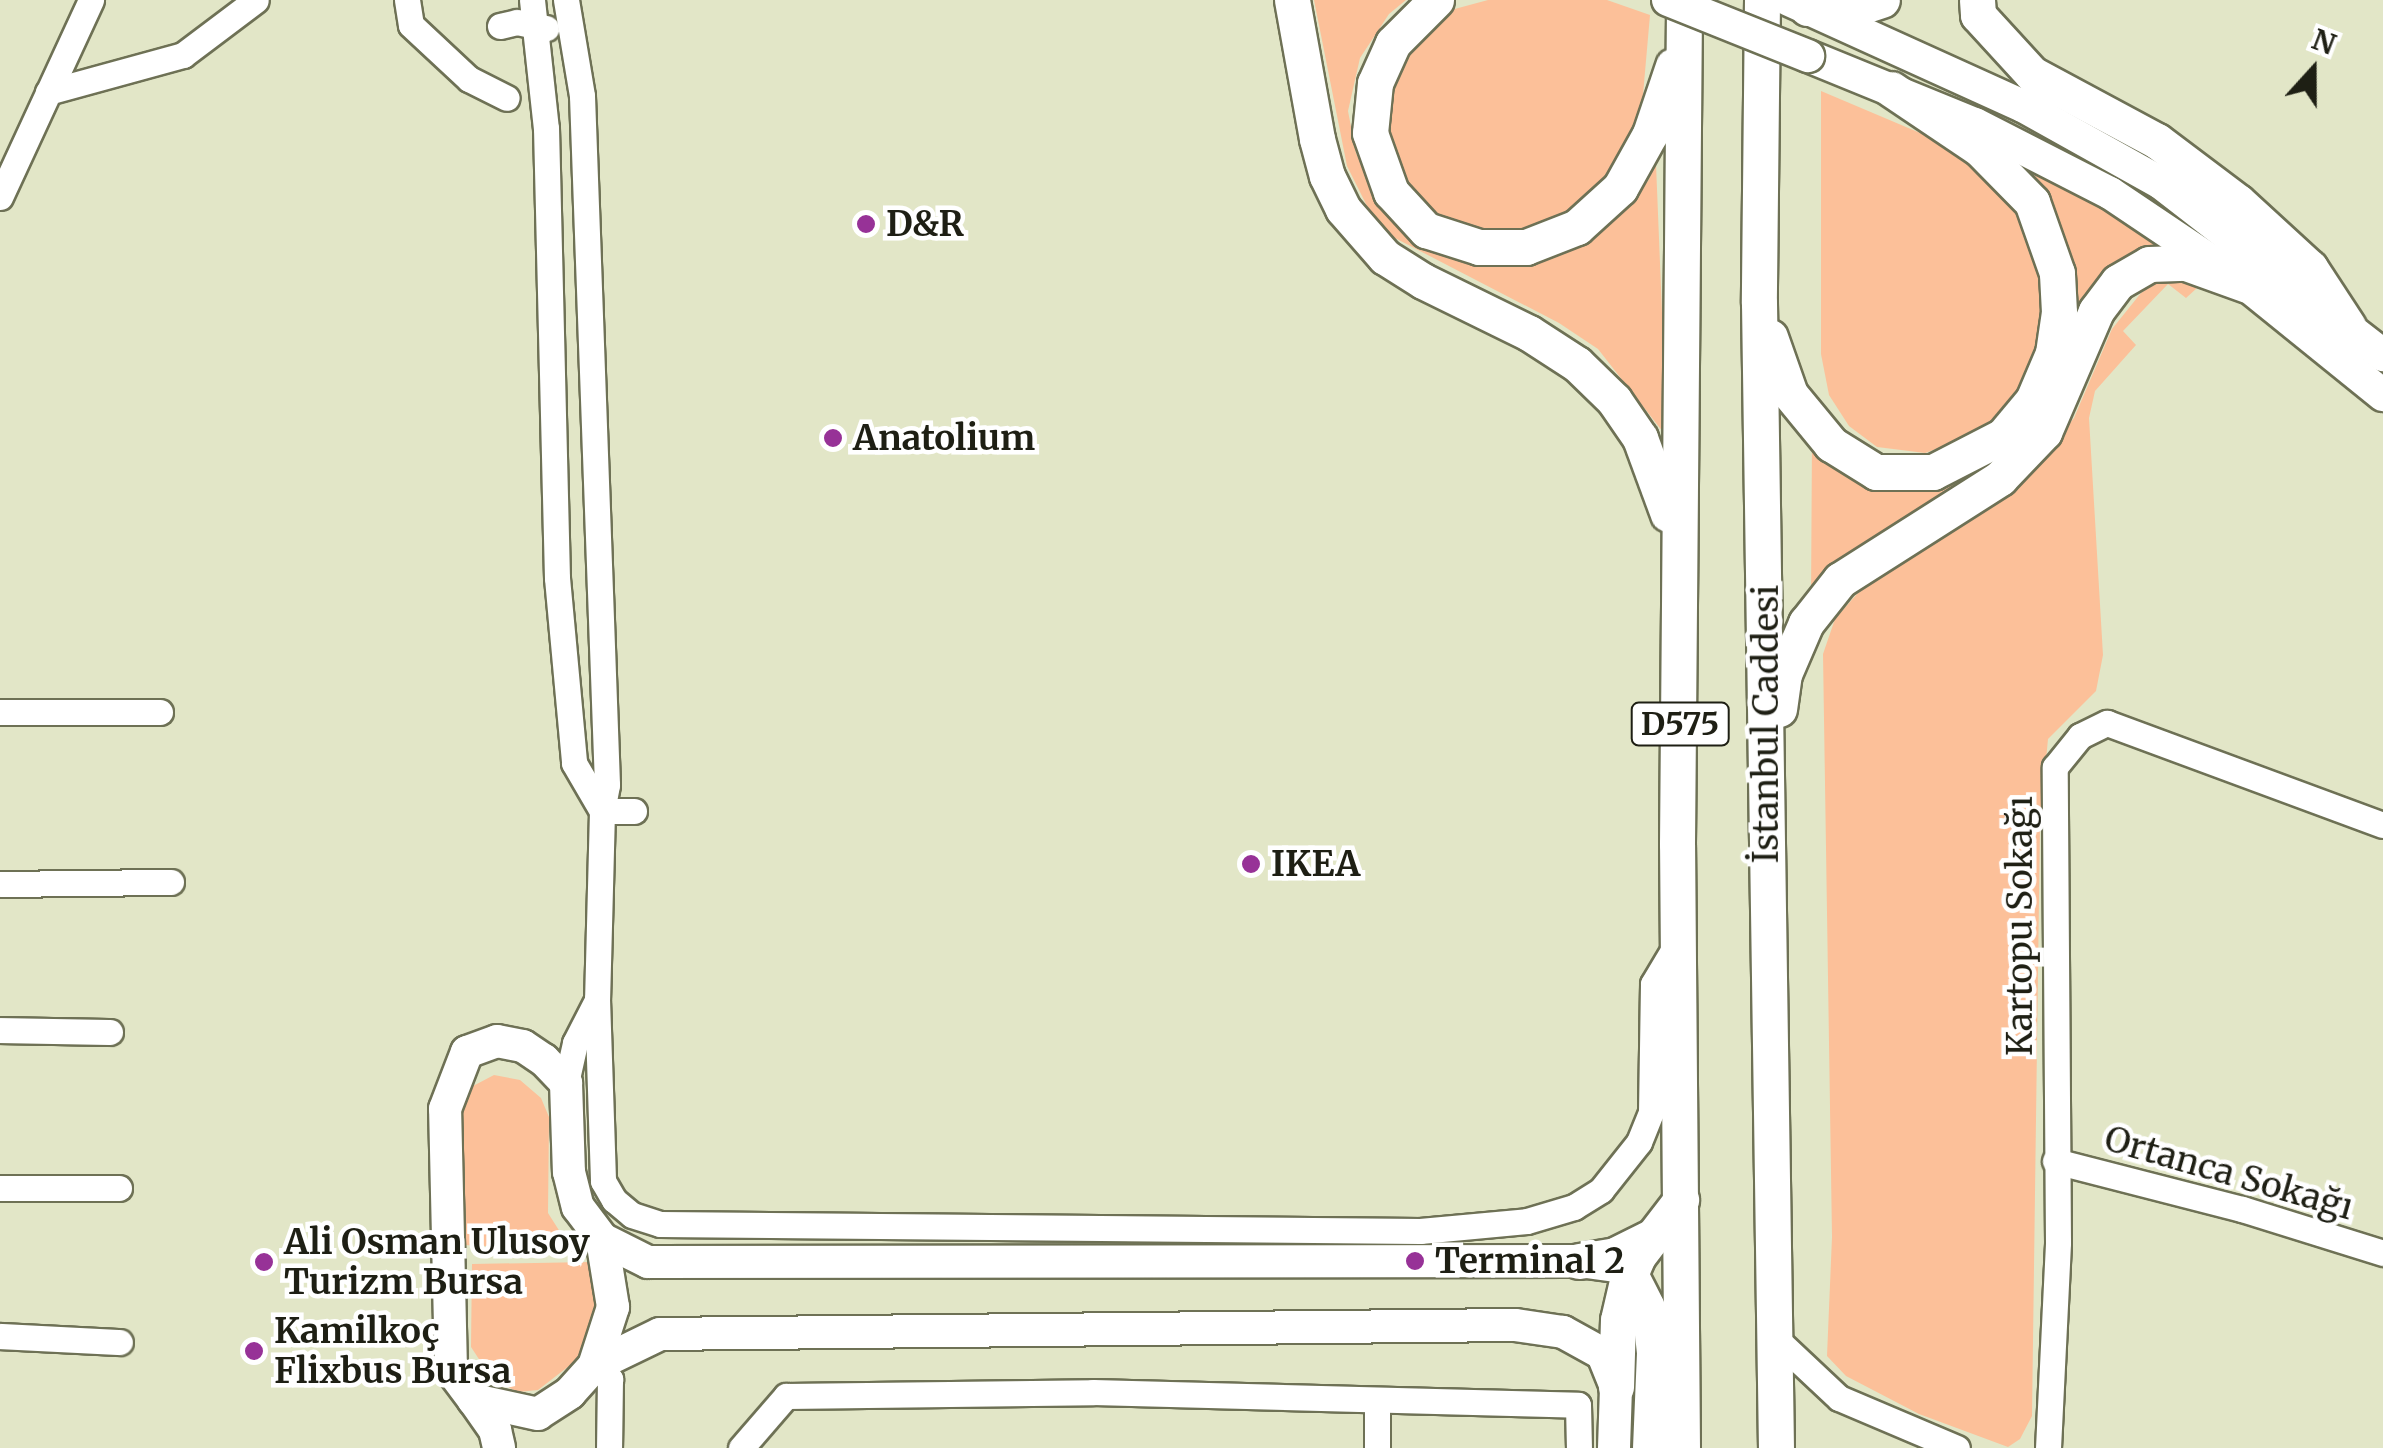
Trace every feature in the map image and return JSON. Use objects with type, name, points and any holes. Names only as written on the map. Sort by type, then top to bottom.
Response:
[{"type":"highway","points":[[1292,0],[1326,176],[1343,209],[1385,257],[1422,281],[1529,333],[1577,364],[1614,400],[1652,464],[1680,555]]},
{"type":"highway","points":[[1436,0],[1393,43],[1374,84],[1370,133],[1391,192],[1426,230],[1479,247],[1526,247],[1577,227],[1620,188],[1650,134],[1683,37]]},
{"type":"highway","name":"D575","points":[[1682,1448],[1680,555],[1684,0]]},
{"type":"highway","name":"İstanbul Caddesi","points":[[1762,0],[1759,303],[1776,1448]]},
{"type":"highway","points":[[1798,4],[1860,8],[1882,0]]},
{"type":"highway","points":[[1977,0],[1978,16],[2032,74],[2157,141],[2238,202],[2310,268],[2348,326]]},
{"type":"highway","points":[[1759,303],[1790,394],[1831,444],[1876,472],[1933,472],[2003,436],[2034,400],[2053,352],[2059,312],[2057,273],[2032,202],[1980,149],[1891,88]]},
{"type":"highway","points":[[1765,788],[1784,674],[1806,623],[1840,580],[2000,478],[2044,432],[2096,311],[2118,282],[2149,264],[2186,263],[2247,285]]},
{"type":"highway","points":[[1616,1386],[1618,1320],[1630,1274],[1651,1237],[1681,1200]]},
{"type":"highway","points":[[1578,1262],[1615,1254],[1651,1237]]},
{"type":"main road","points":[[1668,0],[1975,124],[2110,192],[2247,285],[2383,395]]},
{"type":"main road","points":[[1798,4],[2023,106],[2161,183],[2383,355]]},
{"type":"main road","points":[[499,1448],[495,1430],[450,1370],[446,1108],[467,1052],[497,1041],[523,1046],[566,1083],[570,1172],[578,1207],[602,1239],[648,1262],[1607,1264],[1630,1274],[1648,1306],[1653,1352],[1649,1448]]},
{"type":"main road","points":[[510,1448],[514,1437],[538,1414],[570,1394],[594,1366],[613,1307],[602,1239]]},
{"type":"main road","points":[[594,1366],[660,1334],[1515,1326],[1563,1332],[1604,1354],[1616,1386],[1614,1448]]},
{"type":"main road","points":[[474,1400],[538,1414]]},
{"type":"street","points":[[0,197],[91,0]]},
{"type":"street","points":[[48,92],[184,55],[256,0]]},
{"type":"street","points":[[406,0],[410,24],[469,79],[507,98]]},
{"type":"street","points":[[566,0],[582,96],[607,785],[602,810],[597,1000],[603,1181],[614,1200],[632,1216],[660,1224],[1420,1231],[1527,1221],[1571,1208],[1601,1190],[1639,1142],[1651,1112],[1653,984],[1680,940]]},
{"type":"street","points":[[533,11],[570,37]]},
{"type":"street","points":[[500,26],[533,11]]},
{"type":"street","points":[[533,11],[546,128],[559,596],[574,763],[602,810]]},
{"type":"street","points":[[0,712],[160,712]]},
{"type":"street","name":"Kartopu Sokağı","points":[[2048,1448],[2058,1242],[2056,767],[2080,736],[2107,723],[2383,825]]},
{"type":"street","points":[[602,810],[634,799],[607,785]]},
{"type":"street","points":[[0,884],[171,882]]},
{"type":"street","points":[[566,1083],[575,1043],[597,1000]]},
{"type":"street","points":[[0,1030],[110,1032]]},
{"type":"street","name":"Ortanca Sokağı","points":[[2055,1161],[2242,1210],[2383,1253]]},
{"type":"street","points":[[0,1188],[118,1188]]},
{"type":"street","points":[[0,1336],[120,1342]]},
{"type":"street","points":[[1776,1339],[1838,1398],[1957,1448]]},
{"type":"street","points":[[594,1366],[610,1379],[609,1448]]},
{"type":"street","points":[[741,1448],[786,1396],[1092,1392],[1578,1405],[1579,1448]]},
{"type":"street","points":[[1376,1400],[1377,1448]]},
{"type":"shaded area","points":[[1314,0],[1406,0],[1389,14],[1360,58],[1348,111],[1356,153],[1374,189],[1408,222],[1557,251],[1604,227],[1648,181],[1656,164],[1667,437],[1598,349],[1559,323],[1393,237],[1367,206],[1347,166]]},
{"type":"shaded area","points":[[1488,0],[1607,0],[1650,15],[1642,106],[1627,149],[1590,200],[1537,234],[1498,239],[1442,223],[1402,187],[1376,131],[1387,77],[1415,36],[1451,10]]},
{"type":"shaded area","points":[[1821,91],[1932,138],[1987,175],[2017,208],[2038,246],[2043,336],[2030,376],[2009,409],[1972,436],[1925,453],[1877,447],[1849,426],[1829,395],[1821,354]]},
{"type":"shaded area","points":[[2014,155],[2179,250],[2070,341],[2072,280],[2064,236]]},
{"type":"shaded area","points":[[2162,278],[2200,280],[2216,286],[2197,288],[2186,298],[2168,284],[2123,331],[2136,345],[2095,391],[2089,418],[2103,655],[2096,691],[2048,739],[2040,824],[2032,1416],[2020,1439],[2008,1447],[1919,1414],[1846,1376],[1827,1356],[1832,1237],[1823,654],[1835,619],[1857,594],[2040,459],[2074,418],[2112,329],[2141,293]]},
{"type":"shaded area","points":[[1812,437],[1856,474],[2010,451],[1811,602]]},
{"type":"shaded area","points":[[494,1075],[520,1080],[541,1098],[549,1117],[548,1213],[562,1235],[558,1249],[463,1245],[462,1105],[473,1086]]},
{"type":"shaded area","points":[[590,1262],[599,1282],[591,1349],[538,1390],[518,1392],[492,1379],[471,1347],[472,1264]]},
{"type":"place","name":"D&R","points":[[866,224]]},
{"type":"place","name":"Anatolium","points":[[833,438]]},
{"type":"place","name":"IKEA","points":[[1251,864]]},
{"type":"place","name":"Terminal 2","points":[[1415,1261]]},
{"type":"place","name":"Ali Osman Ulusoy Turizm Bursa","points":[[264,1262]]},
{"type":"place","name":"Kamilkoç Flixbus Bursa","points":[[254,1351]]}]
